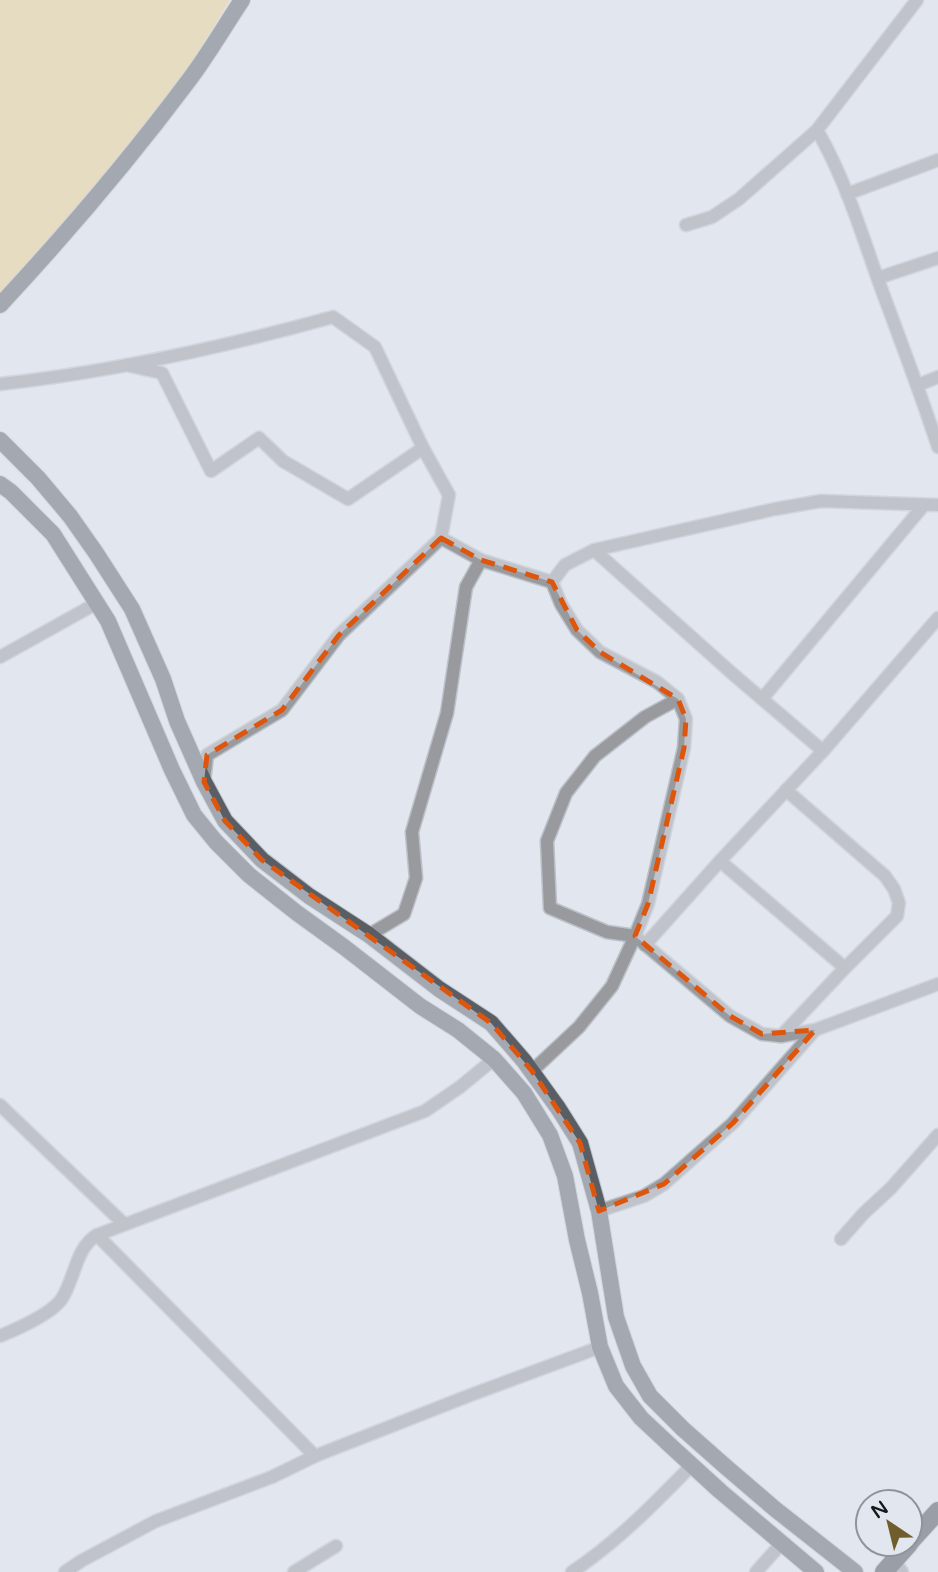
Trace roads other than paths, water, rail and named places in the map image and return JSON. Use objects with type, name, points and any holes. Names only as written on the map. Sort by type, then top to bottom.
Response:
[{"type":"highway","points":[[924,1526],[938,1511]]},
{"type":"main road","points":[[0,305],[52,249],[143,139],[190,78],[242,0]]},
{"type":"main road","points":[[0,440],[38,478],[70,516],[132,609],[163,679],[177,721],[225,821],[262,860],[309,896],[369,935],[439,989],[491,1023],[532,1071],[558,1108],[580,1143],[598,1211],[615,1317],[633,1366],[650,1396],[726,1467],[855,1572]]},
{"type":"main road","points":[[0,484],[53,534],[108,621],[172,770],[194,815],[216,842],[249,875],[297,913],[494,1059],[524,1093],[550,1135],[565,1176],[600,1347],[616,1386],[641,1418],[816,1572]]},
{"type":"street","points":[[686,225],[712,216],[739,199],[817,130],[917,0]]},
{"type":"street","points":[[817,130],[829,150],[847,194],[918,385],[938,447]]},
{"type":"street","points":[[847,194],[938,160]]},
{"type":"street","points":[[878,278],[938,258]]},
{"type":"street","points":[[0,384],[126,366],[271,334],[333,317],[375,347],[423,448],[449,495],[441,538],[339,635],[282,710],[207,755],[204,782]]},
{"type":"street","points":[[126,366],[162,373],[211,471],[259,438],[283,461],[348,499],[423,448]]},
{"type":"street","points":[[918,385],[938,377]]},
{"type":"street","points":[[552,582],[565,565],[594,550],[775,509],[821,500],[938,505]]},
{"type":"street","points":[[762,699],[924,505]]},
{"type":"street","points":[[441,538],[481,560],[552,582]]},
{"type":"street","points":[[594,550],[823,751]]},
{"type":"street","points":[[369,935],[404,914],[415,878],[412,832],[447,713],[466,587],[481,560]]},
{"type":"street","points":[[532,1071],[579,1027],[612,986],[635,936],[648,904],[684,748],[686,719],[678,699],[657,682],[600,652],[577,630],[561,604],[552,582]]},
{"type":"street","points":[[0,657],[97,603]]},
{"type":"street","points":[[645,945],[933,633],[938,618]]},
{"type":"street","points":[[678,699],[645,717],[595,756],[566,793],[547,841],[550,908],[607,932],[635,936],[730,1016],[762,1034],[781,1036],[815,1030],[938,984]]},
{"type":"street","points":[[781,1036],[897,916],[899,903],[885,876],[786,790]]},
{"type":"street","points":[[720,861],[845,968]]},
{"type":"street","points":[[598,1211],[644,1196],[664,1184],[733,1123],[815,1030]]},
{"type":"street","points":[[0,1336],[39,1317],[60,1301],[81,1253],[91,1238],[425,1111],[494,1059]]},
{"type":"street","points":[[0,1105],[124,1224]]},
{"type":"street","points":[[842,1239],[938,1135]]},
{"type":"street","points":[[97,1235],[314,1457]]},
{"type":"street","points":[[65,1572],[156,1521],[600,1347]]},
{"type":"street","points":[[572,1572],[596,1556],[639,1519],[692,1465]]},
{"type":"street","points":[[756,1572],[782,1543]]},
{"type":"street","points":[[294,1572],[335,1546]]}]
